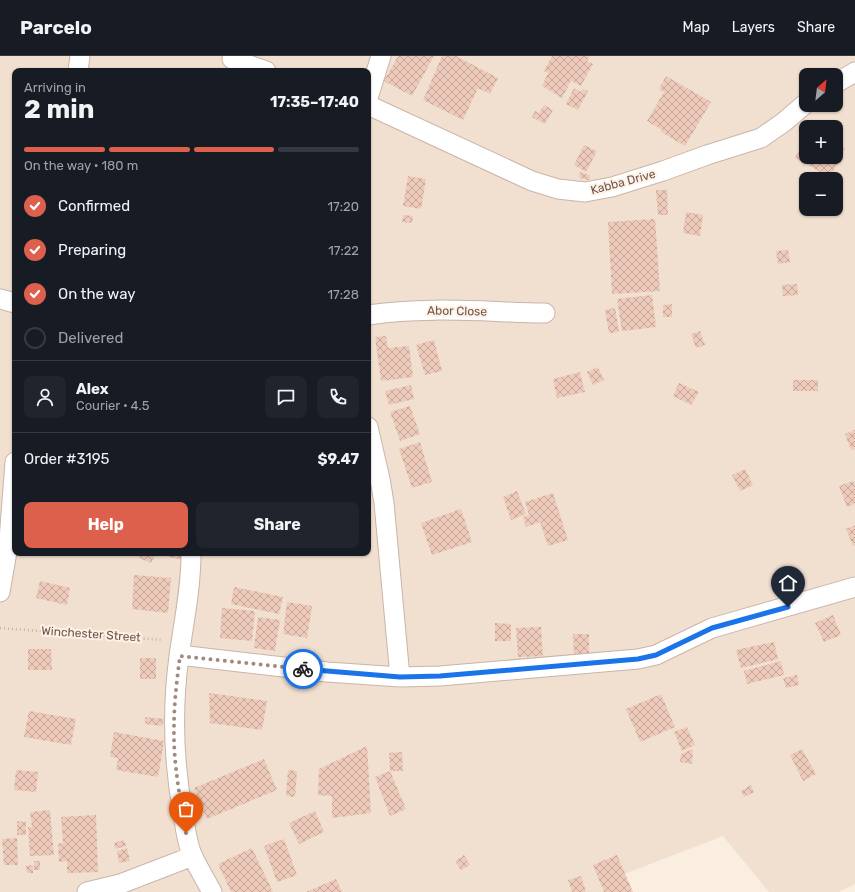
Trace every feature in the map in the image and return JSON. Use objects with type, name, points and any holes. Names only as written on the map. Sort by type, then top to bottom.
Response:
[{"type":"street","points":[[78,68],[80,56]]},
{"type":"street","points":[[371,88],[381,56]]},
{"type":"street","points":[[232,62],[255,68]]},
{"type":"street","points":[[843,79],[855,72]]},
{"type":"street","name":"Kabba Drive","points":[[371,106],[532,181],[558,189],[585,192],[612,187],[656,174],[706,155],[761,138],[784,122],[799,109]]},
{"type":"street","points":[[0,299],[12,302]]},
{"type":"street","name":"Abor Close","points":[[371,314],[384,312],[432,310],[545,313]]},
{"type":"street","points":[[371,440],[384,503],[400,677]]},
{"type":"street","points":[[0,592],[9,540],[12,501]]},
{"type":"street","points":[[191,556],[191,574],[181,648],[174,727],[175,757],[186,833],[193,856],[212,892]]},
{"type":"street","points":[[181,648],[319,671],[400,677],[440,676],[638,659],[656,655],[712,628],[852,588]]},
{"type":"street","points":[[87,892],[120,884],[193,856]]},
{"type":"path","name":"Winchester Street","points":[[0,628],[181,648]]},
{"type":"shaded area","points":[[0,56],[855,56],[855,884],[839,892],[769,892],[723,836],[614,878],[622,892],[0,892]]},
{"type":"building","points":[[398,56],[434,56],[412,96],[384,81]]},
{"type":"building","points":[[442,56],[456,56],[498,78],[490,94],[478,88],[463,120],[423,100]]},
{"type":"building","points":[[552,56],[590,56],[587,61],[593,64],[581,86],[571,81],[562,98],[542,86],[548,73],[544,71]]},
{"type":"building","points":[[666,76],[711,102],[685,146],[661,132],[662,130],[647,121],[664,92],[659,89]]},
{"type":"building","points":[[574,88],[581,92],[583,89],[588,91],[578,110],[566,104]]},
{"type":"building","points":[[544,105],[553,110],[545,124],[532,117],[535,111],[539,113]]},
{"type":"building","points":[[584,145],[597,151],[586,172],[574,165]]},
{"type":"building","points":[[799,150],[799,160],[795,158]]},
{"type":"building","points":[[806,164],[837,164],[833,172],[821,172]]},
{"type":"building","points":[[580,172],[590,175],[589,180],[579,178]]},
{"type":"building","points":[[408,176],[426,179],[421,209],[403,206]]},
{"type":"building","points":[[656,190],[667,190],[668,215],[658,215]]},
{"type":"building","points":[[686,212],[703,215],[700,236],[683,233]]},
{"type":"building","points":[[403,215],[413,216],[412,223],[402,222]]},
{"type":"building","points":[[655,219],[660,291],[612,294],[608,222]]},
{"type":"building","points":[[788,250],[790,262],[778,264],[776,251]]},
{"type":"building","points":[[797,284],[798,295],[783,296],[782,285]]},
{"type":"building","points":[[652,295],[656,327],[622,331],[617,299]]},
{"type":"building","points":[[672,304],[672,317],[663,317],[663,305]]},
{"type":"building","points":[[615,308],[619,332],[609,333],[605,310]]},
{"type":"building","points":[[700,331],[705,345],[696,348],[691,334]]},
{"type":"building","points":[[386,336],[388,348],[409,346],[413,377],[381,381],[375,337]]},
{"type":"building","points":[[434,340],[442,371],[425,375],[416,345]]},
{"type":"building","points":[[598,367],[604,380],[593,385],[587,372]]},
{"type":"building","points":[[580,372],[585,392],[557,398],[553,379]]},
{"type":"building","points":[[793,380],[818,380],[818,391],[793,391]]},
{"type":"building","points":[[679,383],[699,392],[691,405],[673,396]]},
{"type":"building","points":[[411,385],[414,399],[389,405],[385,391]]},
{"type":"building","points":[[410,406],[420,434],[400,441],[390,412]]},
{"type":"building","points":[[855,430],[855,449],[851,450],[845,434]]},
{"type":"building","points":[[420,442],[432,482],[412,488],[399,449]]},
{"type":"building","points":[[745,469],[753,485],[740,491],[732,475]]},
{"type":"building","points":[[853,481],[855,485],[855,504],[847,507],[839,486]]},
{"type":"building","points":[[517,491],[526,514],[511,520],[503,497]]},
{"type":"building","points":[[553,493],[568,540],[548,546],[540,522],[526,527],[523,517],[529,515],[525,502]]},
{"type":"building","points":[[461,509],[472,542],[432,555],[421,523]]},
{"type":"building","points":[[855,525],[855,545],[853,546],[846,529]]},
{"type":"building","points":[[140,556],[154,556],[151,563],[139,558]]},
{"type":"building","points":[[166,556],[184,556],[183,560]]},
{"type":"building","points":[[134,575],[171,578],[168,613],[132,609]]},
{"type":"building","points":[[40,581],[70,588],[67,605],[36,598]]},
{"type":"building","points":[[234,587],[283,597],[279,614],[231,604]]},
{"type":"building","points":[[287,602],[312,606],[307,638],[283,634]]},
{"type":"building","points":[[222,608],[255,611],[252,641],[220,638]]},
{"type":"building","points":[[833,615],[841,635],[824,642],[815,623]]},
{"type":"building","points":[[258,617],[280,620],[275,651],[254,648]]},
{"type":"building","points":[[495,623],[511,624],[511,641],[495,641]]},
{"type":"building","points":[[541,627],[543,656],[518,657],[516,628]]},
{"type":"building","points":[[573,634],[589,634],[589,657],[574,657]]},
{"type":"building","points":[[774,642],[778,659],[741,668],[736,650]]},
{"type":"building","points":[[28,649],[51,649],[52,670],[28,670]]},
{"type":"building","points":[[140,658],[156,658],[156,679],[140,679]]},
{"type":"building","points":[[781,661],[784,675],[747,684],[744,671]]},
{"type":"building","points":[[797,675],[799,685],[786,688],[783,678]]},
{"type":"building","points":[[209,693],[267,701],[262,730],[210,723]]},
{"type":"building","points":[[661,694],[675,727],[640,742],[626,709]]},
{"type":"building","points":[[29,711],[76,719],[71,745],[24,737]]},
{"type":"building","points":[[145,717],[165,719],[162,726],[145,724]]},
{"type":"building","points":[[687,727],[695,745],[682,751],[674,732]]},
{"type":"building","points":[[114,732],[164,741],[158,777],[116,770],[118,758],[110,757]]},
{"type":"building","points":[[367,746],[371,813],[332,818],[332,796],[318,795],[319,769]]},
{"type":"building","points":[[693,749],[692,764],[680,762],[681,754]]},
{"type":"building","points":[[802,749],[816,774],[803,781],[790,755]]},
{"type":"building","points":[[402,752],[403,771],[390,771],[389,753]]},
{"type":"building","points":[[264,759],[277,790],[207,819],[194,788]]},
{"type":"building","points":[[16,770],[38,772],[36,792],[14,790]]},
{"type":"building","points":[[288,770],[297,771],[295,797],[286,796]]},
{"type":"building","points":[[390,771],[406,809],[390,816],[375,777]]},
{"type":"building","points":[[751,785],[754,792],[744,797],[741,791]]},
{"type":"building","points":[[50,810],[54,855],[30,856],[28,827],[32,827],[30,812]]},
{"type":"building","points":[[315,811],[324,832],[299,844],[289,823]]},
{"type":"building","points":[[96,815],[98,872],[67,873],[67,861],[59,862],[58,844],[63,843],[61,817]]},
{"type":"building","points":[[17,821],[26,822],[26,835],[17,835]]},
{"type":"building","points":[[17,838],[18,865],[4,865],[2,839]]},
{"type":"building","points":[[284,839],[297,875],[277,882],[264,846]]},
{"type":"building","points":[[124,840],[126,846],[115,849],[114,843]]},
{"type":"building","points":[[127,848],[130,861],[119,863],[117,851]]},
{"type":"building","points":[[252,848],[273,892],[231,892],[218,864]]},
{"type":"building","points":[[464,855],[470,865],[461,870],[455,861]]},
{"type":"building","points":[[617,855],[633,892],[604,892],[593,865]]},
{"type":"building","points":[[34,861],[40,861],[40,870],[34,870]]},
{"type":"building","points":[[33,865],[33,873],[27,873],[26,866]]},
{"type":"building","points":[[581,876],[586,892],[572,892],[568,880]]},
{"type":"building","points":[[336,879],[342,892],[306,892]]},
{"type":"way so far","points":[[186,833],[175,757],[175,700],[180,656],[303,669]]},
{"type":"route","points":[[303,669],[400,677],[440,676],[638,659],[656,655],[712,628],[788,607]]}]
